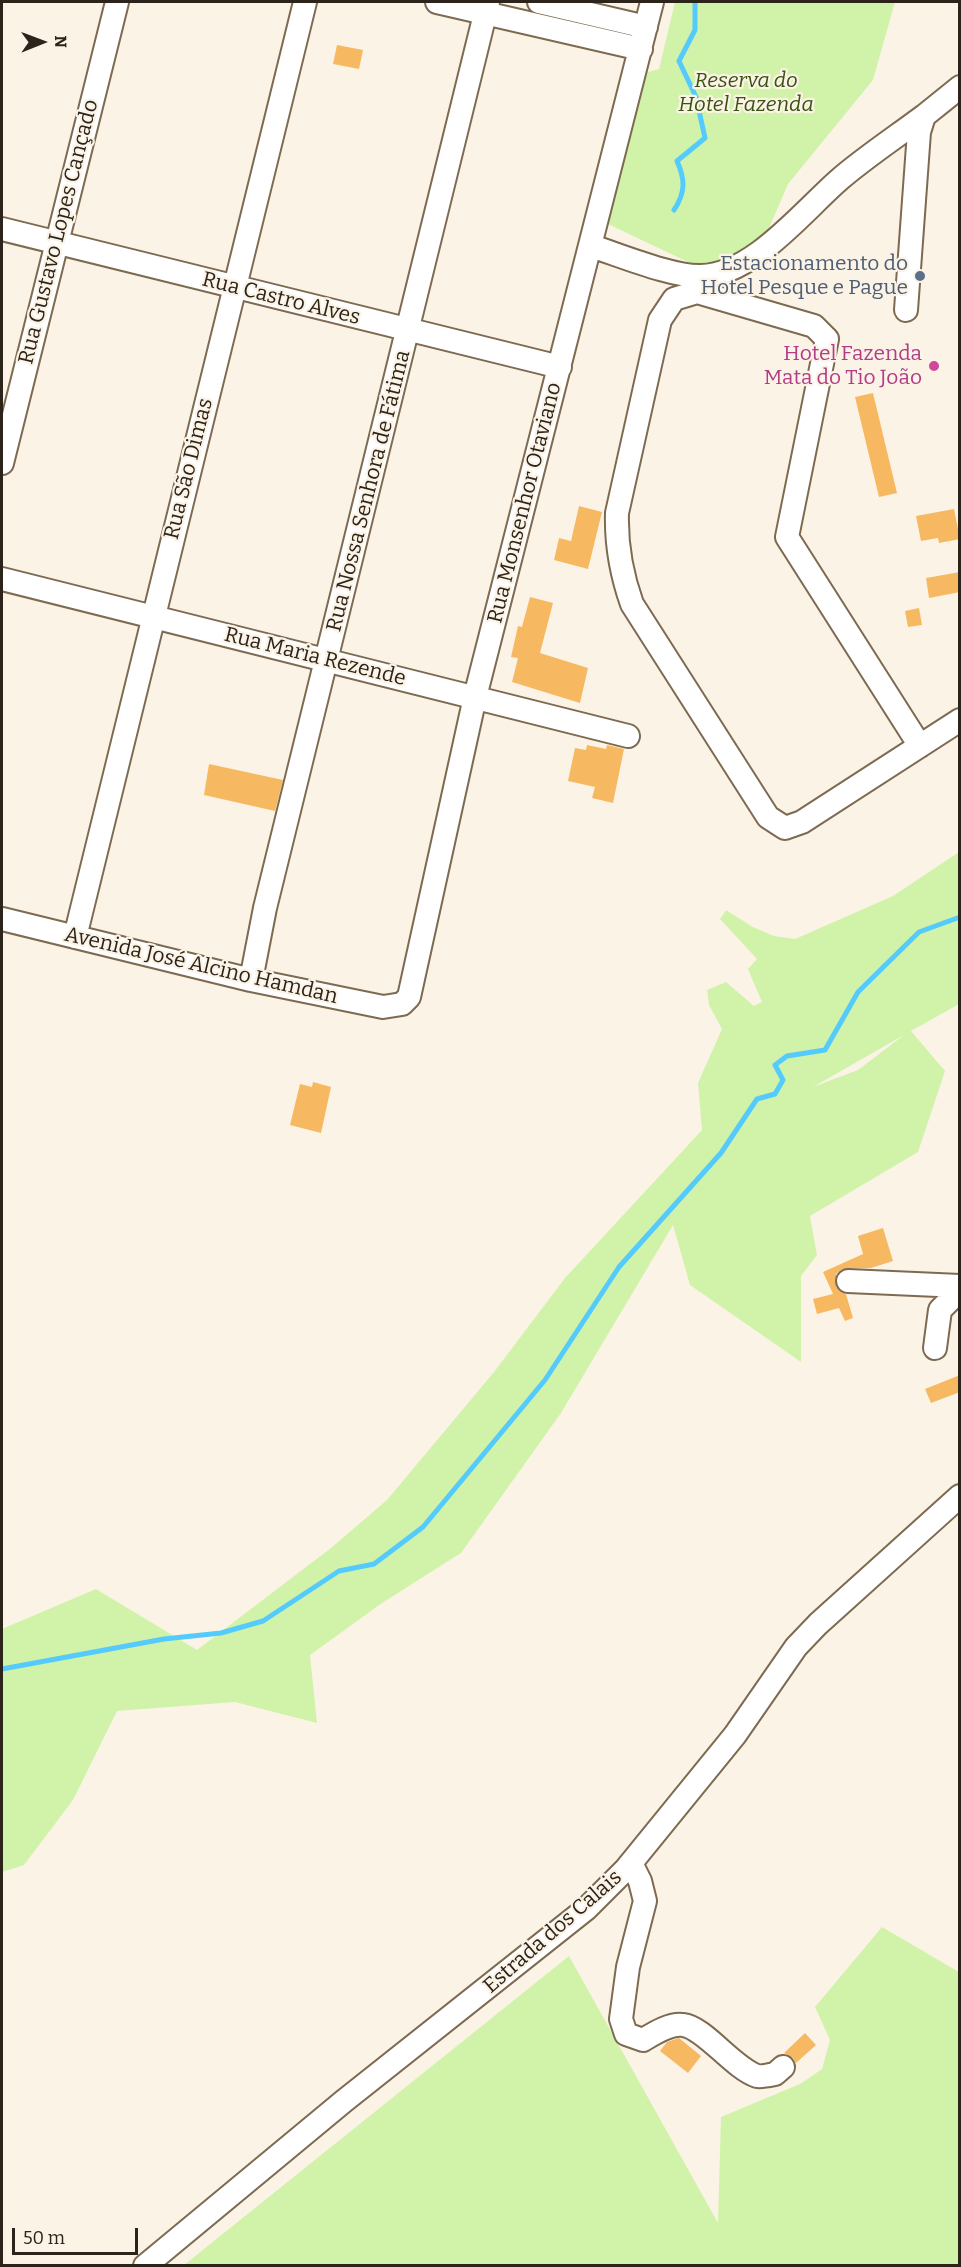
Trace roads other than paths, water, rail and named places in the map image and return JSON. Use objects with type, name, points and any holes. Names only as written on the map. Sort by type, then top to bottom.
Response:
[{"type":"street","name":"Rua Gustavo Lopes Cançado","points":[[2,463],[117,2]]},
{"type":"street","name":"Rua São Dimas","points":[[75,937],[305,2]]},
{"type":"street","points":[[436,2],[486,7],[641,49]]},
{"type":"street","points":[[539,2],[646,27]]},
{"type":"street","name":"Rua Monsenhor Otaviano","points":[[402,1004],[412,989],[475,697],[652,2]]},
{"type":"street","name":"Rua Nossa Senhora de Fátima","points":[[251,980],[266,908],[486,7]]},
{"type":"street","points":[[591,246],[684,276],[702,276],[721,272],[758,253],[842,177],[960,87]]},
{"type":"street","points":[[906,310],[916,150],[924,116]]},
{"type":"street","name":"Rua Castro Alves","points":[[2,229],[560,367]]},
{"type":"street","points":[[920,746],[787,537],[828,339],[814,326],[697,292],[674,298],[660,320],[617,513],[616,544],[621,575],[632,604],[768,817],[785,828],[802,822],[920,746],[960,720]]},
{"type":"street","name":"Rua Maria Rezende","points":[[2,579],[628,736]]},
{"type":"street","name":"Avenida José Alcino Hamdan","points":[[2,919],[251,980],[383,1007],[402,1004]]},
{"type":"street","points":[[848,1281],[960,1288]]},
{"type":"street","points":[[935,1348],[940,1310],[960,1288]]},
{"type":"street","name":"Estrada dos Calais","points":[[145,2265],[344,2101],[586,1909],[631,1863],[758,1706],[796,1647],[818,1623],[960,1496]]},
{"type":"street","points":[[631,1863],[640,1881],[645,1901],[628,1967],[621,2019],[626,2034],[643,2040],[662,2030],[682,2025],[702,2033],[720,2052],[757,2076],[776,2074],[783,2067]]},
{"type":"waterway","points":[[674,210],[681,197],[683,186],[682,174],[677,161],[705,138],[696,97],[679,61],[695,30],[695,2]]},
{"type":"waterway","points":[[2,1669],[164,1639],[221,1633],[263,1621],[339,1571],[374,1564],[423,1527],[545,1380],[619,1267],[721,1153],[757,1099],[775,1094],[783,1080],[775,1065],[787,1056],[825,1050],[858,992],[919,932],[960,917]]},
{"type":"place","name":"Estacionamento do Hotel Pesque e Pague","points":[[920,276]]},
{"type":"place","name":"Hotel Fazenda Mata do Tio João","points":[[934,366]]},
{"type":"park label","name":"Reserva do Hotel Fazenda","points":[[746,93]]}]
